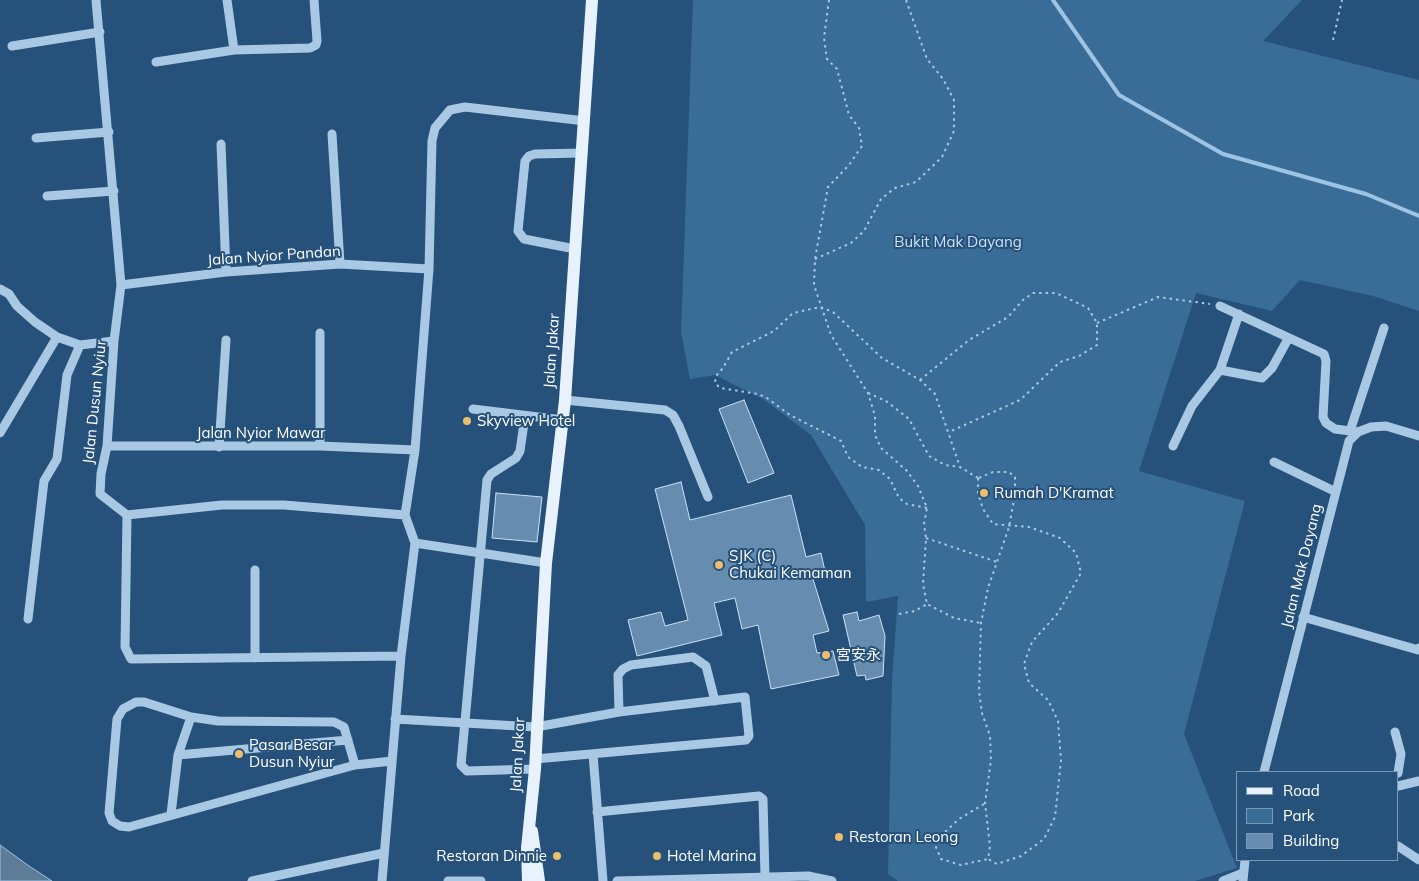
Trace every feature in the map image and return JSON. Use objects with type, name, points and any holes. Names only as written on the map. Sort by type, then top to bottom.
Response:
[{"type":"main road","name":"Jalan Jakar","points":[[528,881],[527,848],[531,824],[535,764],[546,563],[565,400],[592,0]]},
{"type":"main road","name":"Jalan Jakar","points":[[531,824],[536,847],[538,881]]},
{"type":"street","name":"Jalan Dusun Nyiur","points":[[96,0],[121,285],[114,341],[107,446],[101,474],[100,494],[127,516]]},
{"type":"street","points":[[227,0],[234,50]]},
{"type":"street","points":[[156,62],[234,50],[303,49],[316,45],[314,0]]},
{"type":"street","points":[[12,46],[100,32]]},
{"type":"street","points":[[382,881],[401,656],[415,542],[405,515],[415,450],[429,269],[432,141],[435,128],[450,110],[465,107],[585,121]]},
{"type":"street","points":[[36,138],[109,132]]},
{"type":"street","points":[[332,134],[340,264]]},
{"type":"street","points":[[221,144],[226,272]]},
{"type":"street","points":[[575,248],[524,239],[518,231],[525,161],[529,156],[535,154],[582,153]]},
{"type":"street","points":[[47,196],[114,190]]},
{"type":"street","name":"Jalan Nyior Pandan","points":[[121,285],[226,272],[340,264],[429,269]]},
{"type":"street","points":[[0,289],[9,294],[18,306],[35,322],[57,336],[80,346],[114,341]]},
{"type":"street","points":[[1220,306],[1288,339],[1320,350],[1324,354],[1326,361],[1323,417],[1326,423],[1335,429],[1354,432],[1371,427],[1386,426],[1419,436]]},
{"type":"street","points":[[1173,446],[1192,406],[1220,370],[1239,314]]},
{"type":"street","name":"Jalan Mak Dayang","points":[[1264,771],[1334,491],[1349,441],[1354,432],[1384,328]]},
{"type":"street","points":[[320,332],[320,446]]},
{"type":"street","points":[[0,432],[57,336]]},
{"type":"street","points":[[1220,370],[1262,378],[1272,368],[1288,339]]},
{"type":"street","points":[[219,447],[226,340]]},
{"type":"street","points":[[28,619],[44,480],[57,459],[67,375],[80,346]]},
{"type":"street","points":[[565,400],[665,410],[673,415],[708,497]]},
{"type":"street","points":[[473,409],[563,420]]},
{"type":"street","points":[[396,719],[465,723],[536,726],[619,712],[744,697],[749,736],[746,740],[593,754],[535,764],[467,771],[461,766],[465,723],[479,553],[487,480],[491,474],[516,458],[520,451],[525,416]]},
{"type":"street","name":"Jalan Nyior Mawar","points":[[107,446],[320,446],[415,450]]},
{"type":"street","points":[[1274,462],[1334,491]]},
{"type":"street","points":[[401,656],[131,659],[125,647],[127,516],[222,504],[284,505],[405,515]]},
{"type":"street","points":[[415,542],[546,563]]},
{"type":"street","points":[[255,570],[255,658]]},
{"type":"street","points":[[1303,617],[1419,649]]},
{"type":"street","points":[[619,712],[618,675],[623,669],[640,664],[693,657],[702,661],[706,666],[715,701]]},
{"type":"street","points":[[355,765],[344,727],[334,722],[218,721],[191,717],[144,702],[129,705],[123,709],[117,719],[109,813],[112,821],[120,826],[129,827],[355,765],[392,761]]},
{"type":"street","points":[[171,814],[178,755],[191,717]]},
{"type":"street","points":[[1395,732],[1401,754],[1398,771]]},
{"type":"street","points":[[178,755],[348,740]]},
{"type":"street","points":[[593,754],[603,881]]},
{"type":"street","points":[[1399,786],[1419,781]]},
{"type":"street","points":[[597,812],[759,796],[763,799],[765,877]]},
{"type":"street","points":[[1399,847],[1419,860]]},
{"type":"street","points":[[252,881],[384,853]]},
{"type":"street","points":[[1223,881],[1243,877],[1245,861]]},
{"type":"street","points":[[617,881],[808,876],[832,881]]},
{"type":"street","points":[[448,881],[481,881]]},
{"type":"path","points":[[829,0],[824,38],[827,59],[836,69],[849,116],[859,128],[862,146],[849,165],[828,187],[815,259],[814,285],[831,335],[868,393],[875,416],[875,435],[881,448],[907,471],[918,486],[927,508],[924,524],[926,538],[923,584],[927,604]]},
{"type":"path","points":[[815,259],[851,243],[864,231],[881,199],[895,188],[916,182],[942,157],[954,130],[954,100],[943,79],[927,58],[906,0]]},
{"type":"path","points":[[1333,40],[1342,0]]},
{"type":"path","points":[[920,380],[969,340],[1008,317],[1023,300],[1033,293],[1056,293],[1088,308],[1096,323],[1097,345],[1079,356],[1060,362],[1020,400],[949,432]]},
{"type":"path","points":[[1096,323],[1158,297],[1220,306]]},
{"type":"path","points":[[927,508],[907,504],[899,498],[890,479],[879,470],[862,467],[848,457],[841,441],[833,436],[790,415],[767,398],[758,394],[720,388],[715,383],[716,376],[724,368],[732,352],[774,331],[793,313],[820,307],[834,312],[882,358],[920,380],[935,394],[960,467]]},
{"type":"path","points":[[868,393],[886,402],[909,419],[930,456],[944,466],[960,467],[978,478]]},
{"type":"path","points":[[978,478],[993,472],[1009,472],[1015,478],[1014,509],[988,588],[981,623],[979,691],[982,713],[990,736],[991,760],[985,803],[990,846],[988,859]]},
{"type":"path","points":[[978,478],[978,493],[983,510],[993,524],[1008,527],[1029,527],[1060,538],[1076,553],[1080,573],[1058,613],[1032,642],[1024,664],[1030,684],[1048,700],[1058,721],[1061,760],[1056,817],[1044,839],[1021,856],[997,864],[988,859],[961,865],[941,859],[936,847],[945,832],[985,803]]},
{"type":"path","points":[[926,538],[997,562]]},
{"type":"path","points":[[899,614],[915,611],[927,604]]},
{"type":"path","points":[[927,604],[954,618],[981,623]]},
{"type":"green space","name":"Bukit Mak Dayang","points":[[693,0],[1302,0],[1263,41],[1419,80],[1419,311],[1373,296],[1300,280],[1272,311],[1196,293],[1139,471],[1245,501],[1184,734],[1237,868],[1195,881],[898,881],[888,874],[892,680],[898,596],[866,602],[865,525],[811,435],[763,399],[715,375],[690,379],[681,332]]},
{"type":"shaded area","points":[[0,845],[29,866],[52,881],[0,881]]},
{"type":"building","points":[[744,400],[774,473],[748,483],[719,409]]},
{"type":"building","points":[[681,482],[690,520],[791,495],[806,557],[821,553],[826,576],[813,579],[829,631],[813,635],[817,653],[833,651],[839,675],[771,689],[758,625],[742,629],[735,598],[714,603],[722,635],[637,656],[628,620],[661,612],[665,626],[688,620],[655,489]]},
{"type":"building","points":[[496,493],[542,497],[537,542],[492,538]]},
{"type":"building","points":[[857,612],[859,621],[879,615],[885,636],[883,676],[866,680],[865,675],[857,676],[843,615]]},
{"type":"waterway","points":[[1053,0],[1119,95],[1223,154],[1366,194],[1419,216]]},
{"type":"place","name":"Skyview Hotel","points":[[467,421]]},
{"type":"place","name":"Rumah D'Kramat","points":[[984,493]]},
{"type":"place","name":"SJK (C) Chukai Kemaman","points":[[719,565]]},
{"type":"place","name":"宮安永","points":[[826,655]]},
{"type":"place","name":"Pasar Besar Dusun Nyiur","points":[[239,754]]},
{"type":"place","name":"Restoran Leong","points":[[839,837]]},
{"type":"place","name":"Restoran Dinnie","points":[[557,856]]},
{"type":"place","name":"Hotel Marina","points":[[657,856]]}]
